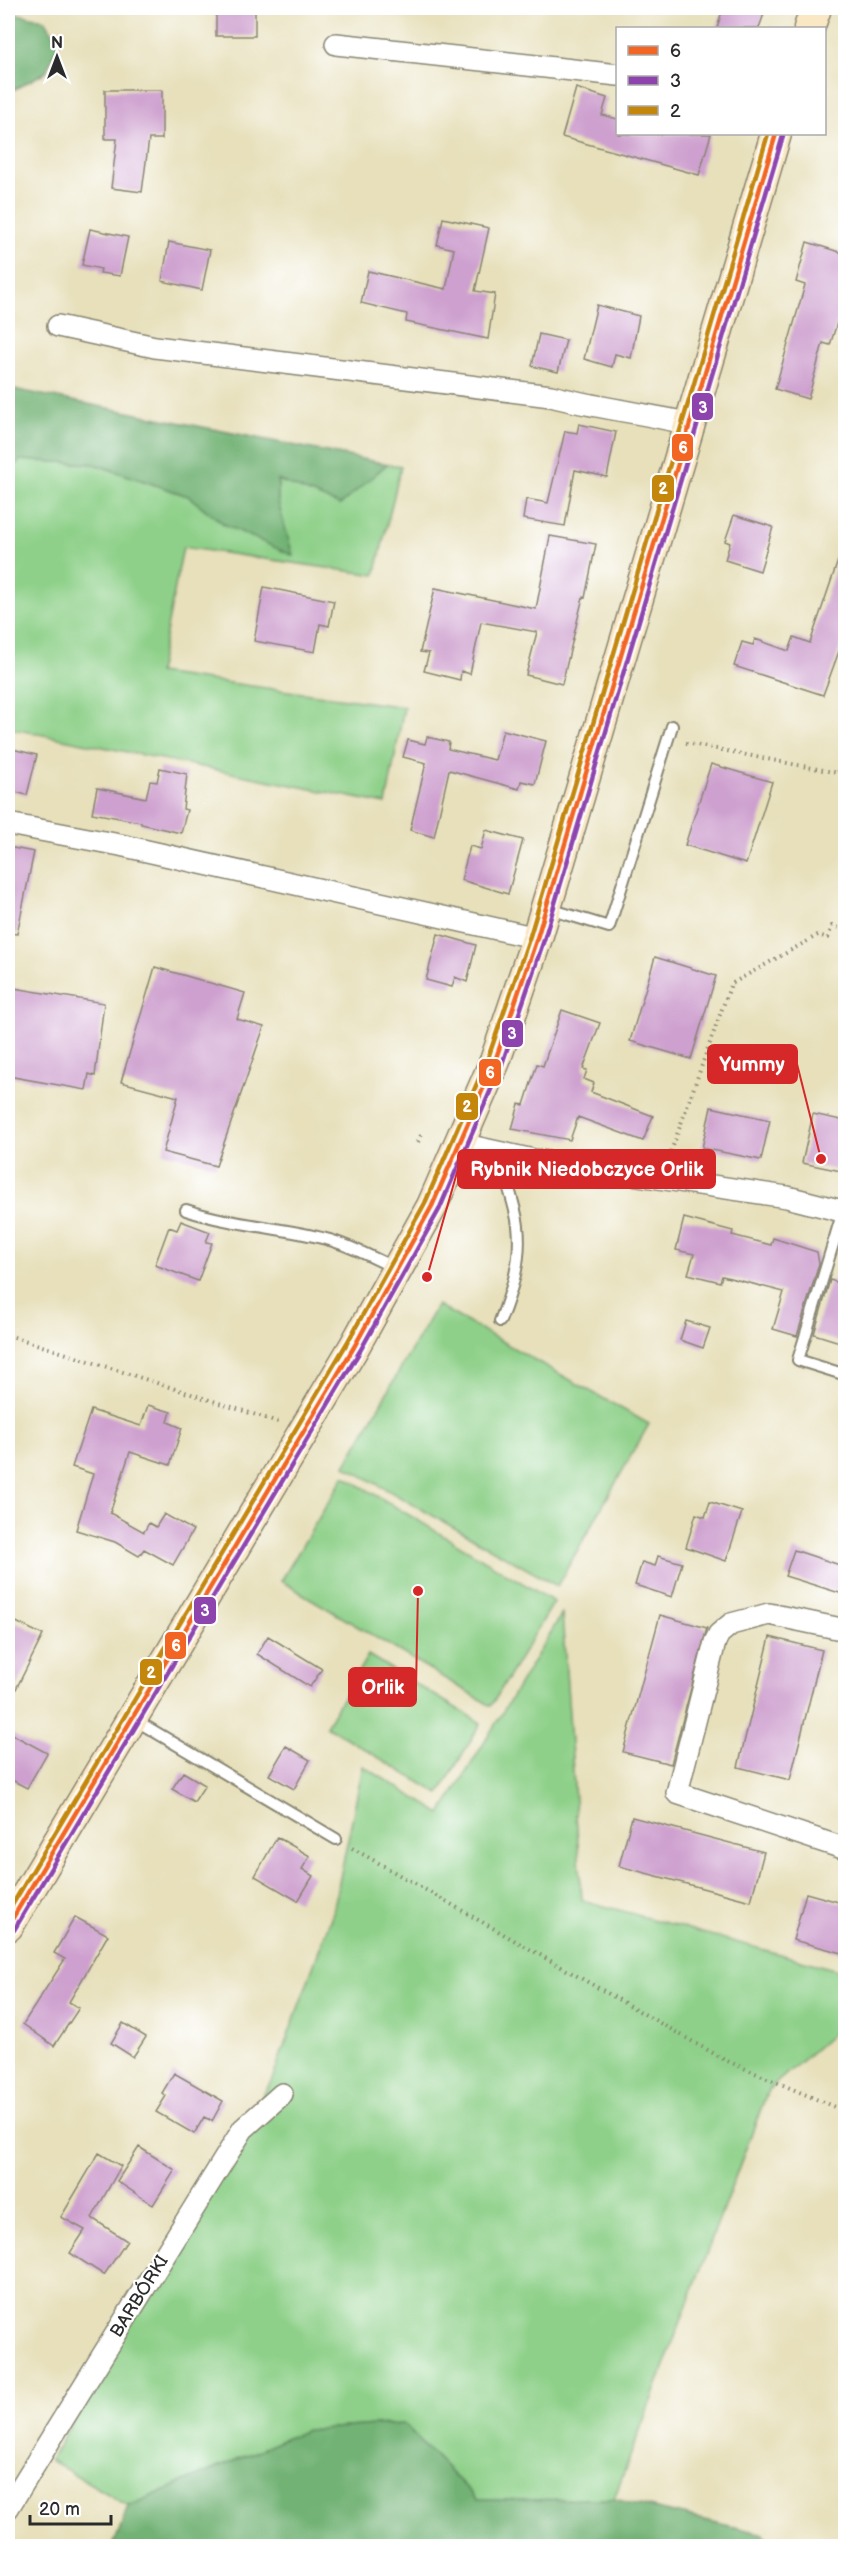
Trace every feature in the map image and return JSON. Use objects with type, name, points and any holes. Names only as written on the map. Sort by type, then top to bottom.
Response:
[{"type":"street","points":[[809,27],[816,8]]},
{"type":"street","points":[[336,44],[616,75]]},
{"type":"street","points":[[8,1926],[398,1270],[461,1144],[502,1040],[537,938],[776,135]]},
{"type":"street","points":[[58,326],[155,347],[551,396],[690,424]]},
{"type":"street","points":[[8,824],[120,845],[537,938]]},
{"type":"street","points":[[461,1144],[499,1154],[787,1197],[844,1211]]},
{"type":"street","points":[[846,1630],[769,1614],[725,1628],[715,1642],[677,1793],[846,1849]]},
{"type":"street","name":"BARBÓRKI","points":[[8,2508],[243,2129],[282,2094]]},
{"type":"lane","points":[[546,908],[609,927],[672,726]]},
{"type":"lane","points":[[499,1154],[516,1214],[519,1236],[515,1278],[500,1322]]},
{"type":"lane","points":[[186,1210],[218,1221],[273,1228],[328,1240],[398,1270]]},
{"type":"lane","points":[[844,1211],[798,1360],[846,1375]]},
{"type":"lane","points":[[132,1719],[336,1839]]},
{"type":"path","points":[[668,739],[838,773],[846,750]]},
{"type":"path","points":[[662,1178],[731,984],[818,935],[828,938],[832,926],[846,929]]},
{"type":"path","points":[[418,1142],[422,1133]]},
{"type":"path","points":[[8,1335],[276,1421],[302,1434]]},
{"type":"path","points":[[336,1839],[725,2060],[846,2112]]},
{"type":"green space","points":[[8,12],[45,20],[59,42],[46,72],[8,93]]},
{"type":"green space","points":[[8,388],[387,464],[340,505],[278,480],[278,502],[293,556],[224,524],[188,496],[94,464],[20,460],[8,473]]},
{"type":"green space","points":[[20,460],[94,464],[188,496],[224,524],[292,555],[278,502],[278,480],[340,505],[387,464],[401,466],[375,575],[183,547],[158,673],[404,707],[386,804],[8,728],[8,473]]},
{"type":"green space","points":[[437,1305],[649,1424],[557,1586],[345,1466]]},
{"type":"green space","points":[[344,1476],[554,1602],[491,1706],[281,1581]]},
{"type":"green space","points":[[562,1614],[582,1900],[845,1972],[845,2023],[768,2090],[614,2499],[478,2500],[403,2423],[306,2430],[128,2506],[50,2460],[272,2080],[333,1912],[363,1766],[441,1814]]},
{"type":"green space","points":[[368,1655],[481,1723],[439,1794],[326,1726]]},
{"type":"green space","points":[[403,2423],[478,2500],[614,2499],[764,2534],[775,2546],[113,2546],[128,2506],[306,2430]]},
{"type":"building","points":[[216,8],[255,8],[255,36],[216,36]]},
{"type":"building","points":[[723,8],[766,8],[759,27],[717,27]]},
{"type":"building","points":[[576,88],[607,98],[602,115],[616,118],[616,135],[711,135],[699,175],[562,137]]},
{"type":"building","points":[[105,90],[162,90],[162,139],[149,139],[142,192],[111,188],[117,139],[105,139]]},
{"type":"building","points":[[443,218],[489,228],[475,291],[495,294],[488,339],[406,322],[407,314],[361,303],[368,271],[446,289],[454,249],[437,245]]},
{"type":"building","points":[[90,229],[128,237],[120,276],[100,273],[101,269],[82,265]]},
{"type":"building","points":[[169,242],[210,250],[202,290],[162,281]]},
{"type":"building","points":[[807,242],[846,254],[846,295],[830,345],[823,343],[808,399],[775,389],[805,285],[796,282]]},
{"type":"building","points":[[597,305],[639,316],[631,358],[615,354],[612,367],[584,359]]},
{"type":"building","points":[[539,334],[566,340],[558,372],[532,366]]},
{"type":"building","points":[[579,424],[616,432],[607,477],[575,470],[565,526],[523,519],[526,499],[548,503],[565,431],[577,433]]},
{"type":"building","points":[[734,515],[773,527],[760,571],[725,560],[730,543],[725,541]]},
{"type":"building","points":[[550,536],[596,544],[585,598],[583,597],[562,684],[526,675],[537,632],[481,622],[470,674],[461,671],[460,680],[424,671],[429,653],[420,652],[435,588],[536,609]]},
{"type":"building","points":[[842,549],[846,550],[846,632],[823,695],[734,666],[742,642],[753,645],[755,639],[789,651],[794,637],[810,643]]},
{"type":"building","points":[[264,587],[334,601],[329,626],[320,624],[315,652],[254,641]]},
{"type":"building","points":[[503,730],[546,741],[535,784],[521,781],[519,789],[449,770],[434,837],[410,830],[426,763],[403,757],[408,740],[425,744],[427,737],[449,742],[448,749],[495,760]]},
{"type":"building","points":[[8,748],[37,755],[27,795],[8,790]]},
{"type":"building","points":[[711,764],[772,782],[746,864],[685,845]]},
{"type":"building","points":[[160,768],[187,774],[183,809],[187,810],[181,833],[141,824],[141,822],[92,813],[97,788],[146,798],[150,781],[157,782]]},
{"type":"building","points":[[486,830],[523,840],[508,894],[461,880],[470,846],[481,849]]},
{"type":"building","points":[[8,847],[34,852],[17,934],[8,933]]},
{"type":"building","points":[[438,934],[476,945],[467,982],[455,977],[452,987],[426,980]]},
{"type":"building","points":[[655,957],[716,976],[691,1059],[630,1041]]},
{"type":"building","points":[[155,967],[245,993],[237,1019],[264,1027],[216,1166],[163,1152],[178,1097],[121,1082]]},
{"type":"building","points":[[8,987],[104,1003],[95,1076],[89,1074],[86,1090],[8,1076]]},
{"type":"building","points":[[562,1010],[600,1023],[583,1069],[587,1070],[584,1079],[594,1083],[591,1092],[653,1116],[643,1141],[578,1117],[570,1140],[512,1129],[519,1104],[524,1105],[537,1064],[543,1066]]},
{"type":"building","points":[[711,1107],[770,1120],[761,1160],[702,1148]]},
{"type":"building","points":[[813,1114],[846,1121],[846,1172],[802,1163]]},
{"type":"building","points":[[684,1218],[733,1231],[732,1235],[771,1245],[773,1238],[817,1252],[819,1264],[797,1336],[773,1329],[784,1292],[722,1276],[720,1282],[688,1274],[694,1254],[676,1250]]},
{"type":"building","points":[[181,1221],[210,1232],[206,1242],[212,1243],[198,1281],[155,1265],[169,1227],[177,1230]]},
{"type":"building","points":[[830,1280],[846,1285],[846,1344],[814,1334]]},
{"type":"building","points":[[686,1321],[710,1328],[703,1348],[680,1340]]},
{"type":"building","points":[[148,1405],[171,1412],[168,1422],[182,1428],[170,1465],[130,1452],[110,1513],[144,1532],[149,1523],[156,1527],[164,1514],[193,1530],[173,1565],[144,1549],[139,1556],[115,1542],[76,1530],[93,1474],[72,1467],[91,1410],[141,1426]]},
{"type":"building","points":[[710,1502],[742,1512],[726,1561],[686,1547],[696,1514],[705,1517]]},
{"type":"building","points":[[794,1550],[846,1567],[846,1595],[785,1576]]},
{"type":"building","points":[[658,1556],[682,1563],[672,1597],[635,1585],[642,1562],[655,1566]]},
{"type":"building","points":[[660,1615],[707,1628],[671,1764],[623,1752]]},
{"type":"building","points":[[8,1618],[43,1635],[8,1705]]},
{"type":"building","points":[[268,1636],[322,1669],[310,1687],[257,1654]]},
{"type":"building","points":[[770,1637],[822,1650],[790,1780],[738,1767]]},
{"type":"building","points":[[8,1732],[47,1753],[27,1788],[8,1778]]},
{"type":"building","points":[[286,1746],[310,1760],[294,1789],[269,1775]]},
{"type":"building","points":[[183,1772],[205,1785],[194,1802],[172,1789]]},
{"type":"building","points":[[632,1817],[764,1852],[751,1901],[619,1866]]},
{"type":"building","points":[[277,1837],[310,1856],[302,1869],[313,1876],[298,1901],[255,1876]]},
{"type":"building","points":[[806,1893],[846,1904],[846,1954],[793,1940]]},
{"type":"building","points":[[75,1917],[108,1935],[69,2002],[79,2008],[54,2046],[23,2024],[65,1959],[54,1953]]},
{"type":"building","points":[[123,2023],[146,2037],[133,2057],[111,2043]]},
{"type":"building","points":[[174,2073],[223,2101],[212,2121],[204,2117],[194,2134],[156,2112],[166,2096],[162,2093]]},
{"type":"building","points":[[139,2147],[175,2170],[153,2205],[117,2181]]},
{"type":"building","points":[[99,2153],[121,2166],[92,2218],[127,2241],[104,2275],[70,2253],[85,2230],[61,2217]]},
{"type":"transit line","name":"2","points":[[8,1912],[347,1343],[425,1203],[488,1058],[530,936],[768,135]]},
{"type":"transit line","name":"6","points":[[8,1926],[354,1347],[432,1206],[495,1061],[537,938],[776,135]]},
{"type":"transit line","name":"3","points":[[14,1930],[360,1351],[439,1210],[502,1064],[544,940],[783,136]]},
{"type":"place","name":"Yummy","points":[[821,1159]]},
{"type":"place","name":"Rybnik Niedobczyce Orlik","points":[[427,1277]]},
{"type":"place","name":"Orlik","points":[[418,1591]]}]
